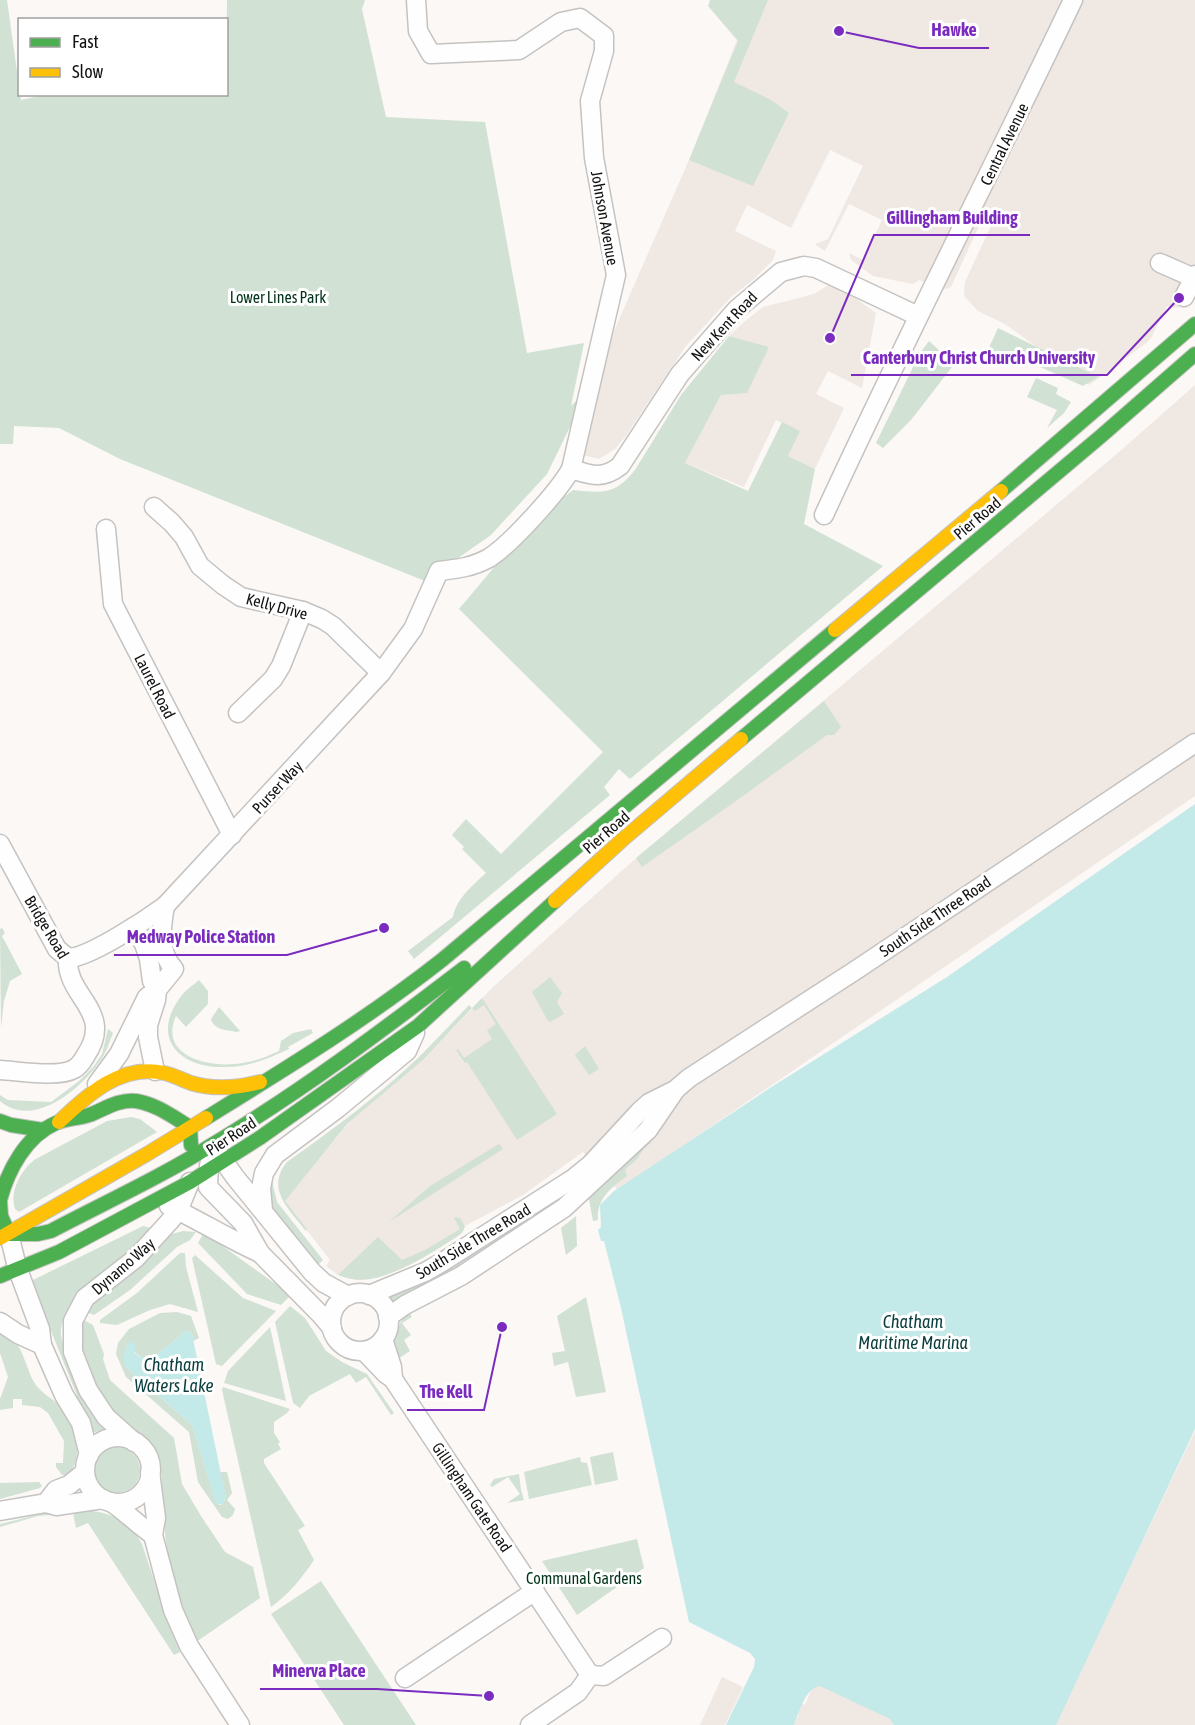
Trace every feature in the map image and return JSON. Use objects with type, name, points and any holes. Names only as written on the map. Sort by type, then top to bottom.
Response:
[{"type":"main road","name":"Pier Road","points":[[5,1236],[190,1127],[364,1019],[442,960],[1091,415],[1195,324]]},
{"type":"main road","name":"Pier Road","points":[[0,1276],[59,1252],[190,1182],[418,1026],[622,840],[1195,354]]},
{"type":"main road","points":[[267,1080],[222,1088],[204,1086],[155,1071],[120,1076],[90,1092],[58,1122],[43,1130],[7,1174],[0,1196],[5,1236],[51,1232],[213,1145],[280,1103],[358,1048],[540,914]]},
{"type":"main road","points":[[58,1122],[87,1117],[119,1103],[138,1101],[163,1111],[190,1127],[192,1157],[190,1182]]},
{"type":"main road","points":[[0,1120],[11,1125],[43,1130]]},
{"type":"street","name":"Johnson Avenue","points":[[416,0],[418,31],[431,54],[519,50],[561,22],[580,18],[604,36],[604,51],[590,101],[594,158],[616,275],[571,469],[557,490],[490,557],[474,565],[439,571]]},
{"type":"street","name":"Central Avenue","points":[[824,515],[918,316],[980,194],[1073,0]]},
{"type":"street","points":[[1160,263],[1194,276],[1184,297]]},
{"type":"street","name":"New Kent Road","points":[[571,469],[601,476],[612,473],[620,466],[675,382],[709,339],[753,294],[781,272],[804,266],[816,268],[918,316]]},
{"type":"street","name":"Kelly Drive","points":[[154,507],[184,537],[200,566],[223,585],[241,597],[303,610],[333,626],[381,674]]},
{"type":"street","name":"Laurel Road","points":[[106,529],[113,604],[232,835]]},
{"type":"street","name":"Purser Way","points":[[68,958],[81,956],[134,927],[165,906],[381,674],[412,629],[439,571]]},
{"type":"street","points":[[238,713],[273,679],[281,666],[303,610]]},
{"type":"street","name":"South Side Three Road","points":[[369,1295],[424,1272],[542,1199],[590,1165],[649,1103],[675,1090],[689,1078],[856,970],[1195,743]]},
{"type":"street","name":"Bridge Road","points":[[0,844],[57,949],[68,958],[67,970],[90,1010],[96,1026],[93,1044],[81,1064],[75,1069],[64,1072],[0,1070]]},
{"type":"street","points":[[90,1092],[119,1054],[147,997],[157,990],[174,969],[167,961],[160,932],[165,906]]},
{"type":"street","points":[[134,927],[144,944],[152,981],[157,990],[148,1025],[155,1071]]},
{"type":"street","points":[[262,1210],[261,1188],[264,1173],[275,1155],[338,1108],[407,1050],[418,1026]]},
{"type":"street","name":"South Side Three Road","points":[[388,1317],[405,1305],[461,1276],[552,1216],[648,1130],[675,1090]]},
{"type":"street","points":[[212,1113],[216,1166],[262,1210],[314,1275],[348,1296]]},
{"type":"street","points":[[190,1127],[213,1145]]},
{"type":"street","name":"Gillingham Gate Road","points":[[216,1166],[208,1187],[243,1223],[261,1253],[332,1328],[338,1341],[350,1349],[364,1351],[393,1379],[590,1675]]},
{"type":"street","name":"Dynamo Way","points":[[190,1182],[170,1222],[136,1257],[85,1298],[73,1321],[73,1352],[96,1404],[106,1417],[147,1454],[156,1518],[153,1535],[173,1610],[183,1635],[240,1725]]},
{"type":"street","name":"Gillingham Gate Road","points":[[111,1200],[133,1197],[157,1201],[261,1253]]},
{"type":"street","name":"South Side Three Road","points":[[542,1199],[552,1216]]},
{"type":"street","points":[[5,1236],[40,1329],[42,1345],[64,1395],[81,1423],[90,1488],[126,1512],[139,1526],[153,1535]]},
{"type":"street","points":[[332,1328],[332,1312],[341,1300],[348,1296],[369,1295],[382,1303],[389,1325],[383,1339],[375,1347],[364,1351]]},
{"type":"street","points":[[0,1322],[18,1334],[42,1345]]},
{"type":"street","name":"Gillingham Gate Road","points":[[383,1339],[392,1367],[393,1379]]},
{"type":"street","points":[[46,1503],[56,1490],[69,1485],[87,1463],[97,1445],[109,1438],[122,1437],[134,1442]]},
{"type":"street","points":[[0,1511],[46,1503],[56,1506],[130,1500],[144,1489],[150,1472]]},
{"type":"street","points":[[405,1678],[535,1591]]},
{"type":"street","points":[[530,1725],[578,1692],[590,1675],[604,1676],[662,1638]]},
{"type":"shaded area","points":[[753,0],[1195,0],[1195,291],[1177,308],[1167,306],[1151,338],[1089,385],[1005,324],[978,311],[964,296],[965,282],[996,215],[986,211],[951,287],[945,289],[919,280],[913,284],[873,276],[851,260],[849,253],[863,260],[882,220],[849,204],[825,251],[816,245],[828,239],[863,166],[830,150],[791,228],[747,205],[735,231],[776,251],[773,260],[731,297],[686,346],[615,449],[599,459],[583,455],[589,388],[689,160]]},
{"type":"shaded area","points":[[833,282],[876,313],[862,388],[828,371],[816,394],[844,408],[815,469],[788,456],[799,431],[776,420],[744,487],[685,463],[721,395],[769,348],[729,336],[763,307],[814,294]]},
{"type":"shaded area","points":[[1195,385],[1195,796],[618,1190],[583,1152],[523,1195],[461,1228],[417,1261],[372,1279],[357,1280],[338,1275],[326,1266],[330,1260],[284,1201],[352,1119],[423,1060],[493,987],[626,867],[1119,452]]},
{"type":"shaded area","points":[[1195,1431],[1195,1725],[1055,1725]]},
{"type":"shaded area","points":[[722,1677],[743,1687],[725,1725],[700,1725]]},
{"type":"shaded area","points":[[749,1678],[805,1705],[815,1680],[892,1718],[894,1725],[794,1725],[799,1714],[744,1687]]},
{"type":"green space","name":"Lower Lines Park","points":[[0,0],[7,0],[18,79],[18,96],[20,96],[21,100],[40,96],[228,96],[227,0],[365,0],[362,9],[386,117],[485,122],[527,353],[584,343],[571,406],[589,388],[547,474],[491,535],[425,581],[120,459],[59,428],[14,426],[13,444],[0,444]]},
{"type":"green space","points":[[710,0],[768,0],[734,82],[771,100],[789,113],[753,186],[689,160],[738,41],[708,6]]},
{"type":"green space","points":[[998,328],[1098,377],[1083,386],[1013,355],[1007,364],[986,354]]},
{"type":"green space","points":[[729,336],[769,347],[747,393],[721,395],[685,463],[748,491],[782,422],[800,431],[788,456],[815,469],[804,524],[883,566],[630,779],[619,769],[604,787],[610,795],[414,959],[408,951],[453,917],[461,898],[486,873],[462,849],[464,847],[452,835],[466,819],[501,854],[603,752],[459,609],[527,528],[556,498],[559,501],[573,490],[608,491],[628,478],[681,395]]},
{"type":"green space","points":[[929,341],[953,359],[952,367],[911,420],[883,448],[876,443],[920,353]]},
{"type":"green space","points":[[1036,378],[1058,388],[1056,394],[1071,402],[1064,413],[1047,428],[1057,410],[1027,397]]},
{"type":"green space","points":[[824,701],[841,727],[834,735],[827,735],[642,867],[636,858]]},
{"type":"green space","points":[[2,928],[5,933],[2,936],[22,974],[10,981],[4,1001],[1,1028],[0,929]]},
{"type":"green space","points":[[550,977],[562,993],[557,1002],[564,1014],[550,1022],[532,992]]},
{"type":"green space","points":[[199,980],[208,991],[208,1004],[186,1027],[176,1016],[172,1029],[179,1049],[187,1055],[210,1063],[246,1063],[279,1051],[281,1041],[293,1033],[311,1029],[313,1033],[288,1047],[289,1049],[248,1064],[222,1067],[194,1062],[174,1048],[169,1038],[168,1026],[171,1013],[179,999]]},
{"type":"green space","points":[[482,998],[557,1114],[517,1140],[467,1062],[465,1063],[456,1050],[458,1049],[464,1058],[492,1039],[487,1030],[496,1024],[484,1005],[475,1011],[472,1008]]},
{"type":"green space","points":[[469,1005],[472,1008],[423,1060],[348,1123],[285,1201],[307,1229],[306,1231],[287,1207],[279,1190],[278,1181],[287,1162],[387,1086],[418,1058]]},
{"type":"green space","points":[[219,1007],[240,1031],[225,1030],[213,1023],[211,1019]]},
{"type":"green space","points":[[108,1029],[113,1033],[105,1052],[96,1067],[72,1091],[44,1108],[28,1111],[14,1109],[0,1101],[0,1095],[8,1100],[51,1102],[79,1081],[94,1066],[102,1054]]},
{"type":"green space","points":[[585,1046],[599,1069],[589,1075],[575,1055]]},
{"type":"green space","points":[[131,1117],[140,1119],[157,1132],[19,1212],[15,1209],[14,1195],[17,1182],[34,1160],[107,1121]]},
{"type":"green space","points":[[648,1139],[651,1143],[625,1170],[627,1176],[615,1185],[602,1200],[598,1220],[593,1221],[588,1194]]},
{"type":"green space","points":[[499,1144],[503,1149],[389,1222],[430,1186]]},
{"type":"green space","points":[[269,1180],[272,1181],[277,1202],[323,1260],[317,1266],[276,1217],[270,1205]]},
{"type":"green space","points":[[530,1214],[534,1218],[457,1271],[390,1305],[385,1297]]},
{"type":"green space","points":[[576,1216],[577,1246],[566,1255],[561,1228]]},
{"type":"green space","points":[[454,1218],[461,1219],[465,1227],[462,1233],[405,1267],[381,1277],[366,1280],[338,1275],[378,1237],[402,1260],[427,1249],[460,1229]]},
{"type":"green space","points":[[143,1226],[151,1228],[153,1232],[93,1282],[69,1309],[63,1323],[62,1340],[78,1383],[105,1429],[92,1433],[31,1281]]},
{"type":"green space","points":[[183,1231],[196,1232],[190,1240],[177,1247],[130,1290],[94,1315],[83,1311],[168,1235]]},
{"type":"green space","points":[[203,1234],[291,1295],[281,1305],[247,1294],[198,1243]]},
{"type":"green space","points":[[180,1253],[185,1253],[186,1267],[198,1312],[170,1304],[117,1325],[100,1323],[100,1320],[137,1293]]},
{"type":"green space","points":[[195,1255],[243,1298],[276,1311],[222,1366],[216,1364],[192,1258]]},
{"type":"green space","points":[[586,1297],[606,1392],[576,1397],[568,1362],[554,1366],[552,1353],[565,1351],[557,1316]]},
{"type":"green space","points":[[290,1306],[305,1318],[326,1351],[367,1374],[394,1413],[391,1415],[366,1377],[356,1383],[350,1374],[309,1396],[300,1408],[293,1403],[275,1322]]},
{"type":"green space","points":[[177,1312],[191,1316],[199,1338],[193,1341],[192,1334],[187,1330],[153,1358],[148,1359],[138,1355],[128,1344],[124,1355],[126,1367],[192,1425],[215,1499],[219,1505],[222,1505],[226,1498],[220,1472],[227,1472],[232,1493],[227,1500],[235,1509],[233,1515],[228,1519],[222,1517],[198,1482],[189,1432],[126,1377],[116,1354],[118,1343],[129,1329],[160,1313]]},
{"type":"green space","points":[[409,1312],[412,1317],[402,1323],[411,1335],[404,1340],[410,1351],[395,1361],[394,1348],[398,1328]]},
{"type":"green space","points":[[80,1318],[93,1325],[104,1354],[103,1359],[110,1380],[174,1438],[182,1484],[225,1552],[253,1567],[260,1598],[196,1642],[184,1613],[171,1569],[158,1455],[150,1442],[121,1420],[98,1390],[80,1346]]},
{"type":"green space","points":[[270,1327],[286,1401],[224,1383],[228,1371]]},
{"type":"green space","points":[[0,1328],[17,1344],[37,1386],[61,1407],[71,1422],[77,1451],[73,1469],[67,1475],[62,1475],[56,1467],[56,1463],[63,1463],[64,1441],[48,1413],[40,1407],[22,1405],[22,1399],[13,1399],[13,1408],[0,1410],[0,1399],[8,1377],[0,1353]]},
{"type":"green space","points":[[223,1387],[290,1409],[274,1422],[274,1433],[280,1442],[278,1444],[281,1449],[264,1459],[264,1463],[305,1526],[298,1530],[314,1560],[295,1585],[271,1607],[222,1390]]},
{"type":"green space","points":[[117,1447],[126,1448],[133,1454],[139,1461],[139,1479],[133,1486],[126,1492],[117,1493],[108,1492],[101,1486],[95,1479],[94,1470],[95,1461],[101,1454],[108,1448]]},
{"type":"green space","points":[[613,1452],[618,1480],[595,1485],[590,1457]]},
{"type":"green space","points":[[580,1457],[581,1462],[587,1463],[592,1485],[529,1499],[524,1472]]},
{"type":"green space","points":[[519,1474],[524,1500],[507,1503],[520,1494],[508,1477],[492,1487],[490,1485],[494,1479]]},
{"type":"green space","points":[[39,1482],[42,1486],[40,1488],[0,1499],[0,1483]]},
{"type":"green space","points":[[85,1510],[103,1513],[118,1519],[137,1536],[142,1544],[180,1652],[174,1655],[88,1523],[76,1528],[73,1513],[38,1516],[0,1527],[0,1524],[41,1514]]},
{"type":"green space","name":"Communal Gardens","points":[[637,1539],[644,1568],[577,1615],[542,1561]]},
{"type":"green space","points":[[321,1581],[416,1725],[344,1725],[271,1614]]},
{"type":"water","name":"Chatham Maritime Marina","points":[[1195,804],[1195,1429],[1056,1725],[894,1725],[890,1719],[820,1686],[806,1696],[794,1725],[726,1725],[754,1667],[755,1659],[750,1653],[689,1622],[621,1308],[604,1241],[601,1241],[598,1230],[601,1227],[600,1205],[614,1191],[773,1086],[947,977]]},
{"type":"water","name":"Chatham Waters Lake","points":[[187,1330],[192,1334],[226,1498],[222,1505],[216,1503],[192,1425],[126,1367],[124,1360],[125,1351],[130,1342],[136,1346],[134,1352],[138,1355],[153,1358]]},
{"type":"traffic: fast","points":[[1001,491],[1195,324]]},
{"type":"traffic: fast","points":[[741,739],[1100,437],[1195,354]]},
{"type":"traffic: fast","points":[[206,1118],[356,1023],[414,982],[835,630]]},
{"type":"traffic: fast","points":[[0,1276],[59,1252],[190,1182],[261,1137],[418,1026],[555,901]]},
{"type":"traffic: fast","points":[[0,1202],[1,1216],[9,1234],[38,1234],[51,1231],[175,1167],[247,1123],[342,1059],[464,968]]},
{"type":"traffic: fast","points":[[0,1200],[13,1166],[36,1136],[56,1123],[87,1116],[119,1103],[136,1101],[171,1115],[190,1127],[191,1145]]},
{"type":"traffic: fast","points":[[0,1121],[43,1130]]},
{"type":"traffic: slow","points":[[835,630],[1001,491]]},
{"type":"traffic: slow","points":[[555,901],[622,840],[741,739]]},
{"type":"traffic: slow","points":[[59,1122],[93,1092],[120,1077],[134,1073],[149,1071],[164,1073],[191,1083],[217,1087],[243,1086],[260,1082]]},
{"type":"traffic: slow","points":[[0,1238],[206,1118]]},
{"type":"place","name":"Hawke","points":[[839,31]]},
{"type":"place","name":"Canterbury Christ Church University","points":[[1179,298]]},
{"type":"place","name":"Gillingham Building","points":[[830,338]]},
{"type":"place","name":"Medway Police Station","points":[[384,928]]},
{"type":"place","name":"The Kell","points":[[502,1327]]},
{"type":"place","name":"Minerva Place","points":[[489,1696]]}]
